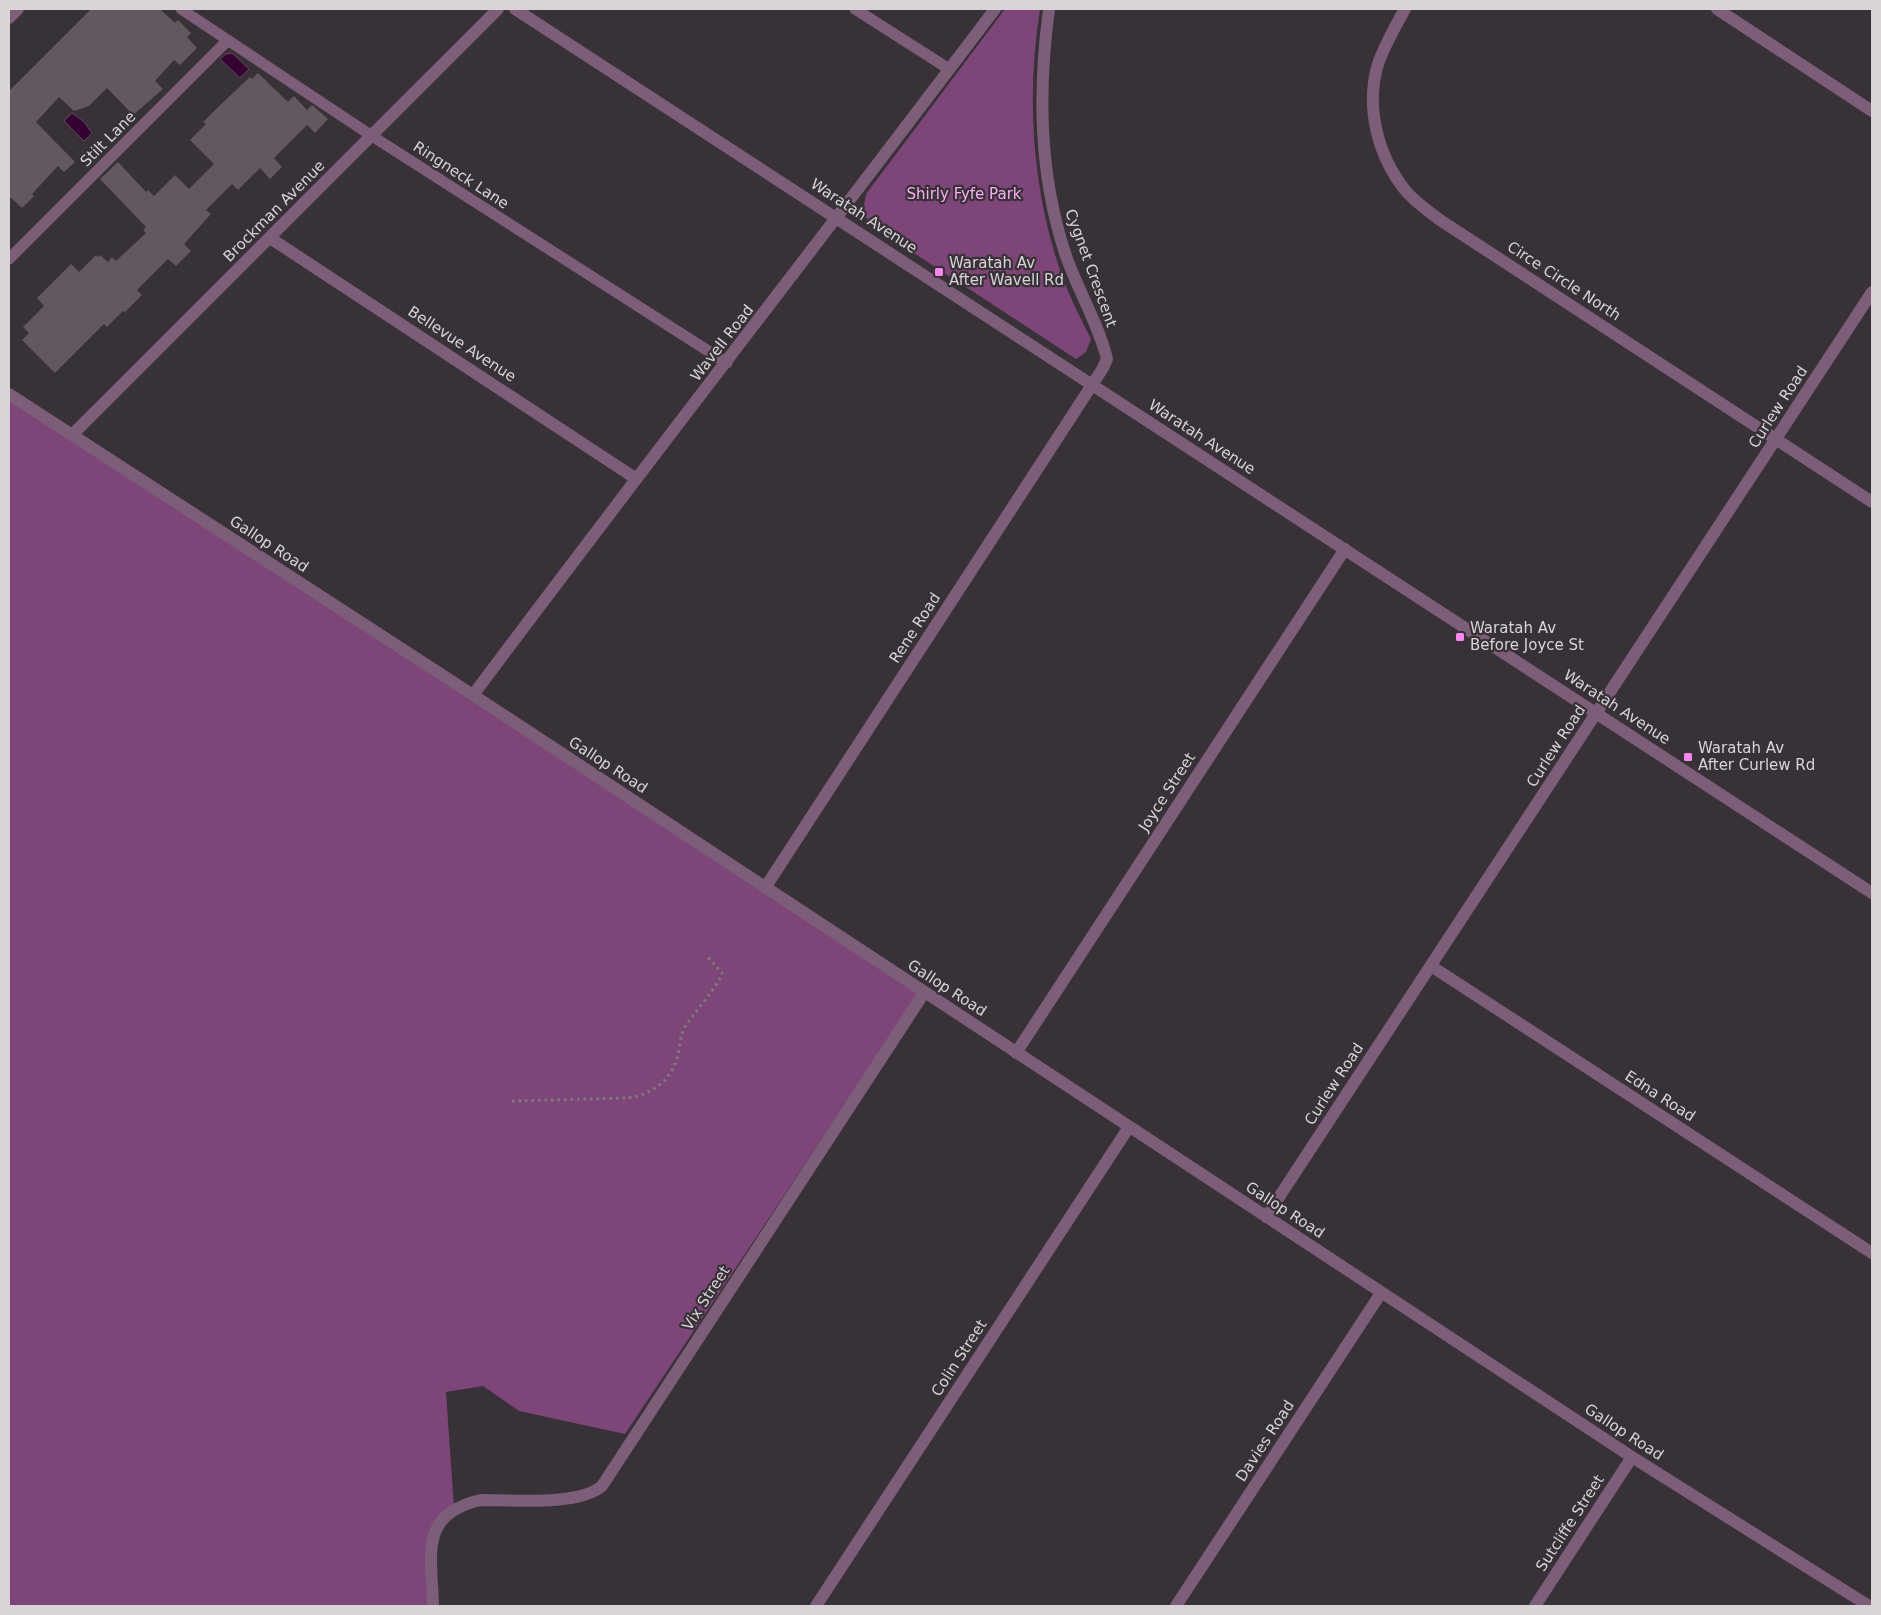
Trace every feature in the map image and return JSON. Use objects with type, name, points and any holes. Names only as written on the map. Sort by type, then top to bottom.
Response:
[{"type":"street","points":[[9,18],[18,9]]},
{"type":"street","name":"Brockman Avenue","points":[[72,435],[498,9]]},
{"type":"street","name":"Waratah Avenue","points":[[515,9],[1872,893]]},
{"type":"street","name":"Wavell Road","points":[[473,695],[635,478],[727,363],[995,9]]},
{"type":"street","name":"Cygnet Crescent","points":[[1049,9],[1042,60],[1042,135],[1050,201],[1066,254],[1107,359],[1092,386]]},
{"type":"street","name":"Circe Circle North","points":[[1405,9],[1387,42],[1378,66],[1374,97],[1375,126],[1382,148],[1392,170],[1406,191],[1440,220],[1872,502]]},
{"type":"street","points":[[1716,9],[1872,111]]},
{"type":"street","name":"Bellevue Avenue","points":[[270,238],[635,478]]},
{"type":"street","name":"Curlew Road","points":[[1266,1217],[1872,292]]},
{"type":"street","name":"Rene Road","points":[[765,888],[1092,386]]},
{"type":"street","name":"Gallop Road","points":[[9,394],[473,695],[1380,1293],[1632,1457],[1869,1606]]},
{"type":"street","name":"Joyce Street","points":[[1016,1053],[1345,549]]},
{"type":"street","name":"Edna Road","points":[[1431,966],[1872,1253]]},
{"type":"street","name":"Vix Street","points":[[433,1606],[432,1544],[435,1530],[447,1514],[462,1505],[481,1500],[570,1498],[585,1496],[602,1486],[924,992]]},
{"type":"street","name":"Colin Street","points":[[816,1606],[1128,1127]]},
{"type":"street","name":"Davies Road","points":[[1176,1606],[1380,1293]]},
{"type":"street","name":"Sutcliffe Street","points":[[1535,1606],[1632,1457]]},
{"type":"lane","name":"Ringneck Lane","points":[[181,9],[372,136],[727,363]]},
{"type":"lane","points":[[855,9],[950,70]]},
{"type":"lane","name":"Stilt Lane","points":[[9,259],[228,40]]},
{"type":"path","points":[[512,1100],[626,1098],[640,1097],[654,1090],[673,1068],[685,1027],[706,996],[720,980],[722,973],[707,956]]},
{"type":"green space","name":"Shirly Fyfe Park","points":[[1005,9],[1040,9],[1033,76],[1034,144],[1044,211],[1052,244],[1065,284],[1091,339],[1086,352],[1076,359],[871,225],[863,212],[866,194]]},
{"type":"green space","points":[[9,399],[919,993],[625,1434],[519,1411],[483,1386],[446,1392],[454,1508],[436,1523],[428,1606],[9,1606]]},
{"type":"shaded area","points":[[232,53],[249,69],[240,78],[220,59],[226,54]]},
{"type":"shaded area","points":[[72,113],[84,122],[92,133],[84,141],[64,121]]},
{"type":"building","points":[[91,9],[160,9],[175,23],[178,20],[191,33],[187,37],[197,48],[180,65],[174,60],[155,81],[163,89],[133,115],[107,88],[89,106],[74,111],[59,97],[36,122],[75,162],[64,172],[58,166],[32,194],[34,196],[22,208],[9,196],[9,91]]},
{"type":"building","points":[[258,73],[288,102],[294,96],[307,110],[312,105],[328,119],[315,133],[307,125],[274,158],[282,167],[270,179],[260,168],[238,190],[232,184],[206,210],[211,214],[184,244],[191,251],[176,266],[168,259],[137,290],[142,295],[107,327],[104,324],[55,373],[22,340],[29,333],[23,327],[44,306],[37,298],[71,264],[79,272],[96,255],[98,257],[100,255],[108,262],[112,257],[116,261],[146,233],[143,230],[146,227],[100,179],[118,162],[146,192],[148,190],[154,196],[175,175],[189,189],[214,164],[190,140],[206,124],[203,122],[215,110],[250,77],[252,79]]},
{"type":"place","name":"Waratah Av After Wavell Rd","points":[[939,272]]},
{"type":"place","name":"Waratah Av Before Joyce St","points":[[1460,637]]},
{"type":"place","name":"Waratah Av After Curlew Rd","points":[[1688,757]]}]
